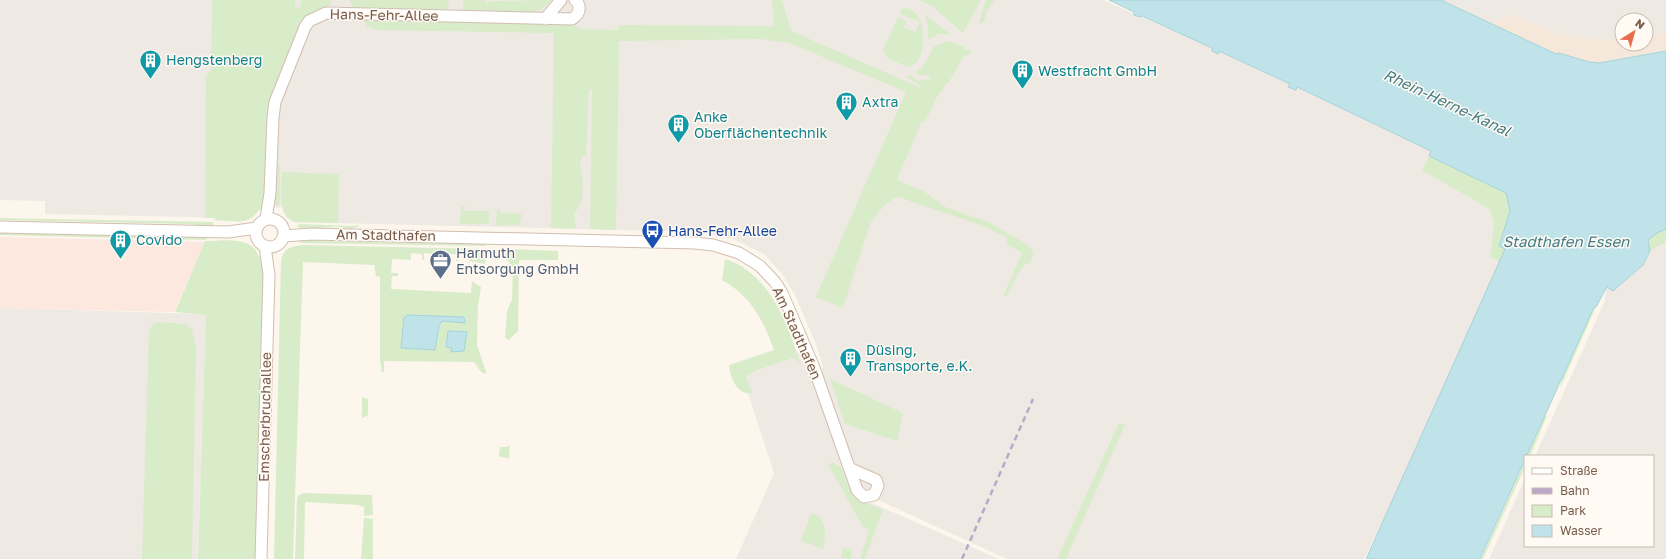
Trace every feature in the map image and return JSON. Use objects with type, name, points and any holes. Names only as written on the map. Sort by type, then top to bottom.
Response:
[{"type":"street","points":[[544,18],[561,0]]},
{"type":"street","name":"Hans-Fehr-Allee","points":[[270,219],[274,208],[270,193],[275,102],[305,27],[317,16],[326,13],[572,19],[580,10],[578,3],[575,0]]},
{"type":"street","points":[[0,227],[257,233],[270,246],[281,241],[283,232],[281,224],[270,219],[262,222],[257,233]]},
{"type":"street","name":"Am Stadthafen","points":[[283,232],[312,234],[696,243],[723,248],[739,254],[764,270],[782,293],[813,365],[834,428],[851,468]]},
{"type":"street","name":"Emscherbruchallee","points":[[261,559],[270,246]]},
{"type":"shaded area","points":[[0,0],[1103,0],[1219,51],[1431,151],[1423,170],[1489,209],[1494,222],[1490,257],[1500,262],[1399,487],[1364,559],[1007,559],[861,492],[821,378],[823,366],[815,342],[795,295],[782,274],[764,254],[733,239],[696,232],[295,222],[286,217],[282,207],[260,209],[253,217],[244,221],[214,220],[215,218],[192,217],[45,214],[45,201],[0,200]]},
{"type":"shaded area","points":[[1440,0],[1666,0],[1666,33],[1654,34],[1654,12],[1614,12],[1614,39],[1601,40],[1562,34],[1509,15],[1492,24]]},
{"type":"shaded area","points":[[1509,15],[1562,34],[1601,40],[1614,39],[1614,52],[1654,52],[1654,34],[1666,33],[1666,51],[1599,63],[1589,62],[1556,54],[1492,24]]},
{"type":"shaded area","points":[[0,237],[205,242],[174,312],[33,309],[0,308]]},
{"type":"shaded area","points":[[1666,242],[1666,559],[1489,559],[1524,481],[1524,547],[1654,547],[1654,455],[1535,455],[1604,303],[1607,287],[1613,291],[1643,265],[1650,251]]},
{"type":"shaded area","points":[[0,308],[206,314],[198,559],[0,559]]},
{"type":"shaded area","points":[[805,349],[858,498],[999,559],[736,559],[774,473],[742,375]]},
{"type":"green space","points":[[212,0],[295,0],[295,6],[299,8],[302,0],[332,0],[329,6],[307,18],[297,31],[269,106],[265,208],[260,210],[250,219],[242,221],[214,220],[215,218],[205,218],[206,76],[211,70]]},
{"type":"green space","points":[[350,0],[448,0],[449,9],[358,9],[353,8]]},
{"type":"green space","points":[[463,0],[485,0],[486,3],[494,1],[552,0],[542,9],[534,12],[463,10]]},
{"type":"green space","points":[[772,0],[782,0],[791,31],[919,87],[920,85],[905,76],[911,75],[918,81],[931,78],[927,75],[919,75],[916,72],[922,68],[934,46],[949,41],[964,46],[964,49],[971,51],[968,57],[964,55],[952,77],[937,97],[925,122],[922,121],[897,180],[925,192],[945,207],[988,222],[1022,241],[1033,251],[1034,253],[1029,264],[1026,263],[1019,272],[1007,296],[1003,296],[1022,253],[1007,244],[1007,238],[994,231],[968,221],[900,197],[887,203],[870,224],[843,308],[818,298],[815,299],[906,92],[789,43],[761,39],[619,41],[616,230],[590,229],[592,90],[589,89],[586,155],[583,156],[580,164],[583,182],[582,200],[574,215],[576,229],[551,228],[554,33],[375,30],[366,26],[365,19],[573,24],[580,29],[618,30],[618,25],[774,26]]},
{"type":"green space","points":[[919,0],[981,0],[963,33],[933,7]]},
{"type":"green space","points":[[986,0],[995,0],[989,7],[983,23],[979,23]]},
{"type":"green space","points":[[906,8],[912,10],[921,21],[923,38],[923,47],[918,60],[908,67],[888,59],[883,50],[898,17],[907,21],[904,27],[915,32],[920,22],[899,14],[902,9]]},
{"type":"green space","points":[[924,14],[951,34],[938,34],[928,40],[928,25]]},
{"type":"green space","points":[[1429,156],[1506,193],[1510,210],[1499,246],[1505,249],[1500,262],[1490,257],[1494,222],[1489,209],[1422,170]]},
{"type":"green space","points":[[278,165],[280,165],[280,202],[279,205],[276,206],[274,187],[277,183]]},
{"type":"green space","points":[[282,172],[339,174],[338,223],[295,222],[289,219],[285,214],[281,201]]},
{"type":"green space","points":[[466,205],[462,211],[489,211],[489,224],[460,224],[461,206]]},
{"type":"green space","points":[[497,207],[501,213],[522,214],[519,225],[496,225]]},
{"type":"green space","points":[[0,218],[214,222],[212,227],[188,224],[0,220]]},
{"type":"green space","points":[[299,224],[361,225],[350,230],[347,228],[338,227],[309,229],[297,227]]},
{"type":"green space","points":[[1666,229],[1666,242],[1650,251],[1648,240],[1656,233]]},
{"type":"green space","points":[[0,233],[201,237],[208,235],[206,240],[0,235]]},
{"type":"green space","points":[[316,238],[320,241],[473,244],[474,242],[483,243],[486,246],[301,243],[297,239]]},
{"type":"green space","points":[[229,240],[244,242],[255,250],[259,257],[264,258],[260,559],[198,559],[206,315],[175,312],[205,241]]},
{"type":"green space","points":[[299,245],[484,249],[486,254],[485,264],[469,261],[469,255],[458,255],[458,261],[456,261],[456,254],[446,254],[445,261],[435,261],[435,254],[424,253],[424,260],[422,260],[422,254],[411,253],[411,260],[392,259],[391,273],[398,273],[398,276],[392,276],[391,289],[471,293],[472,281],[481,287],[478,306],[477,345],[486,374],[481,372],[474,362],[384,361],[384,372],[382,372],[380,361],[380,277],[376,276],[374,265],[303,262],[293,559],[274,559],[281,260],[286,250]],"holes":[[[407,315],[465,323],[442,321],[439,326]]]},
{"type":"green space","points":[[505,249],[558,251],[558,260],[519,260],[518,331],[509,340],[505,338],[507,311],[512,300],[513,267],[501,254]]},
{"type":"green space","points":[[725,259],[740,266],[754,276],[765,288],[784,319],[791,335],[801,367],[798,361],[793,358],[757,370],[746,376],[752,393],[743,392],[739,389],[733,380],[729,365],[774,350],[766,329],[755,310],[741,293],[722,280]]},
{"type":"green space","points":[[1594,307],[1596,307],[1560,388],[1562,378]]},
{"type":"green space","points":[[158,322],[186,324],[192,330],[196,349],[192,559],[142,559],[149,331],[152,325]]},
{"type":"green space","points":[[830,379],[903,413],[897,441],[845,424]]},
{"type":"green space","points":[[362,397],[368,399],[368,415],[362,418]]},
{"type":"green space","points":[[1545,416],[1547,416],[1530,455],[1527,455]]},
{"type":"green space","points":[[1119,423],[1125,425],[1066,559],[1057,559]]},
{"type":"green space","points":[[510,446],[509,459],[499,456],[500,447]]},
{"type":"green space","points":[[834,463],[841,467],[847,484],[856,499],[883,510],[865,559],[860,559],[869,530],[863,527],[828,464]]},
{"type":"green space","points":[[1524,463],[1524,469],[1483,559],[1481,559]]},
{"type":"green space","points":[[303,493],[372,495],[373,515],[364,516],[364,507],[358,505],[305,502],[304,559],[295,559],[297,499],[298,496]]},
{"type":"green space","points":[[811,513],[817,515],[823,523],[825,538],[823,549],[801,541]]},
{"type":"green space","points":[[364,518],[373,519],[373,559],[361,559]]},
{"type":"green space","points":[[843,548],[852,549],[851,559],[841,558]]},
{"type":"water","points":[[1109,0],[1441,0],[1556,54],[1559,53],[1589,62],[1599,63],[1666,51],[1666,229],[1657,233],[1648,240],[1650,251],[1643,265],[1613,291],[1607,287],[1596,307],[1594,307],[1527,455],[1524,455],[1524,462],[1480,559],[1366,559],[1505,249],[1499,246],[1510,211],[1506,193],[1429,156],[1431,151],[1297,87],[1296,90],[1288,87],[1290,84],[1219,51],[1218,54],[1212,51],[1212,48],[1142,16],[1140,17],[1134,15],[1134,12]]},
{"type":"water","points":[[407,315],[464,317],[465,323],[442,321],[439,326],[435,350],[401,348],[404,318]]},
{"type":"water","points":[[448,331],[467,332],[464,351],[451,352],[452,348],[446,347]]},
{"type":"railway","points":[[962,559],[1033,399]]},
{"type":"place","name":"Hengstenberg","points":[[151,80]]},
{"type":"place","name":"Westfracht GmbH","points":[[1022,90]]},
{"type":"place","name":"Axtra","points":[[847,122]]},
{"type":"place","name":"Anke Oberflächentechnik","points":[[678,144]]},
{"type":"place","name":"Hans-Fehr-Allee","points":[[653,250]]},
{"type":"place","name":"Covido","points":[[121,260]]},
{"type":"place","name":"Harmuth Entsorgung GmbH","points":[[440,280]]},
{"type":"place","name":"Düsing, Transporte, e.K.","points":[[850,378]]},
{"type":"water label","name":"Rhein-Herne-Kanal","points":[[1447,103]]},
{"type":"water label","name":"Stadthafen Essen","points":[[1566,242]]}]
